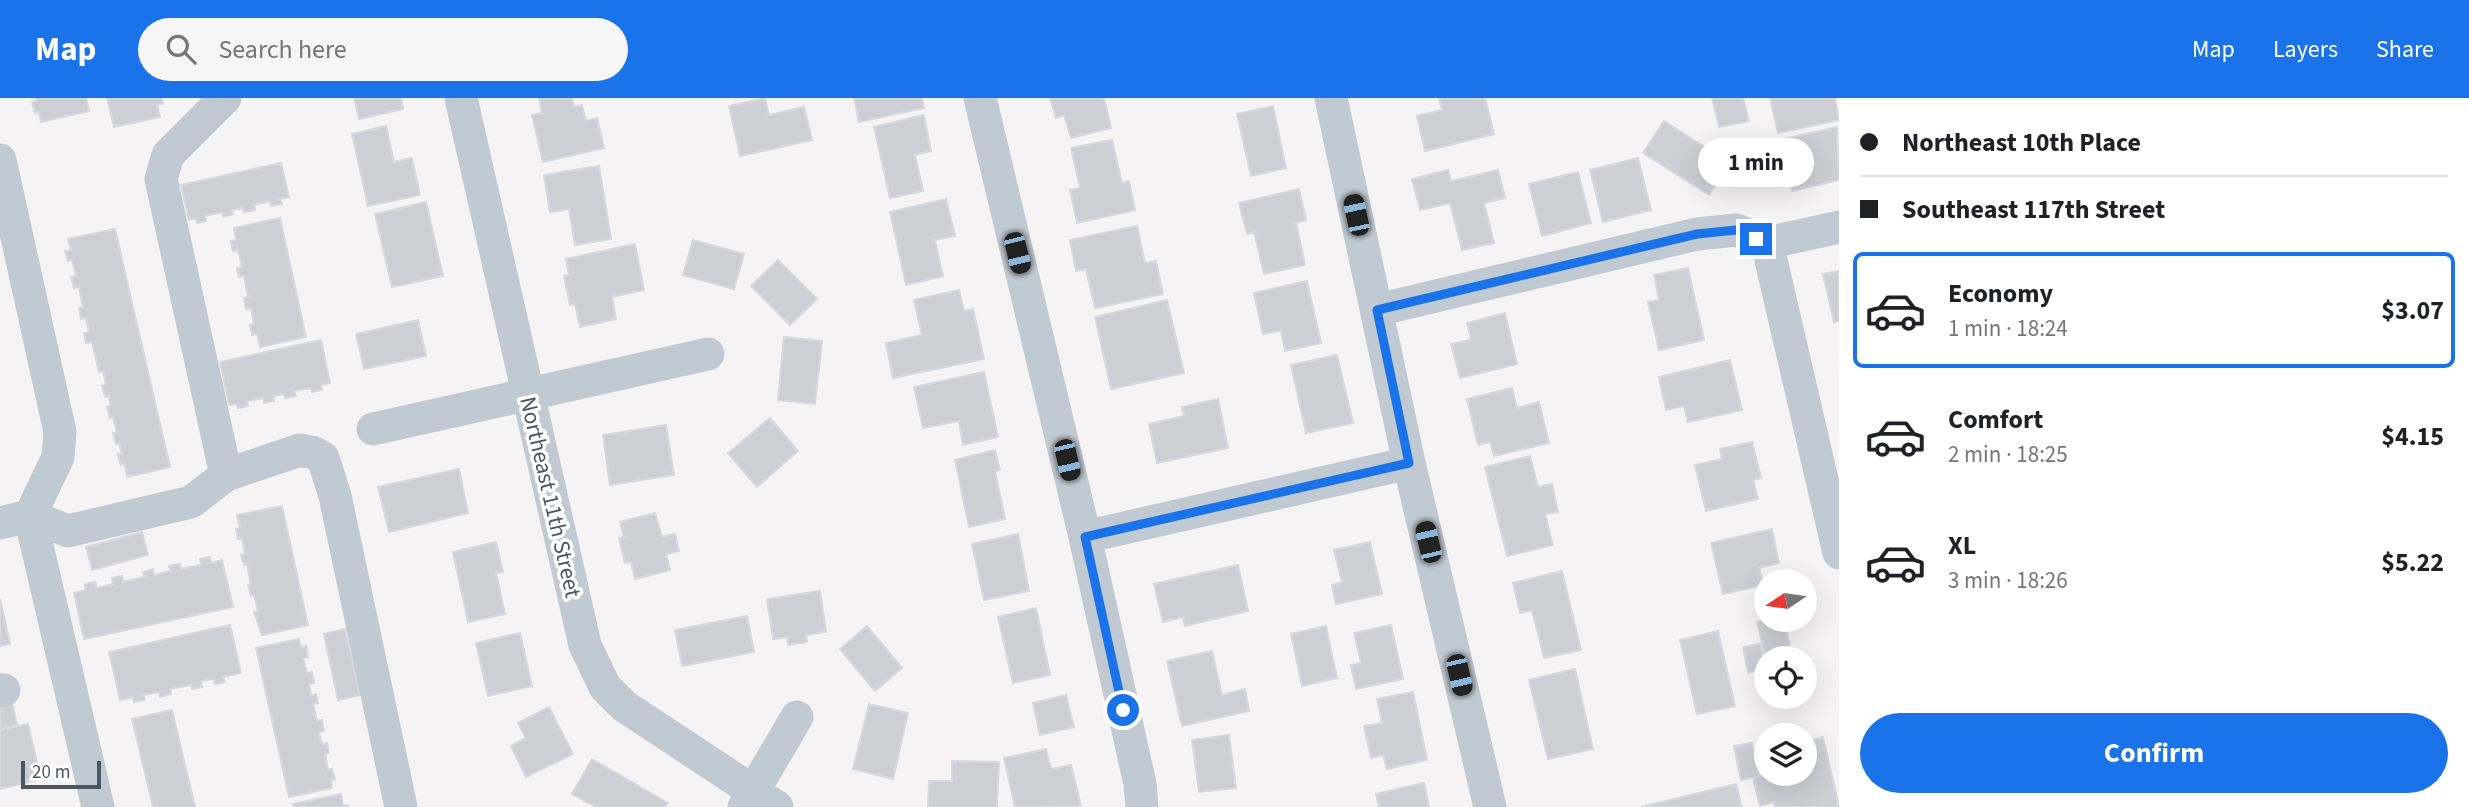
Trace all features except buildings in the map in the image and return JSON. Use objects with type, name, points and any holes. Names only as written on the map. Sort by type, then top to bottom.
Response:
[{"type":"street","points":[[225,98],[168,155],[161,179],[226,475]]},
{"type":"street","name":"Northeast 11th Street","points":[[461,98],[585,645],[605,687],[624,706],[758,802]]},
{"type":"street","points":[[980,98],[1085,537],[1140,784],[1142,807]]},
{"type":"street","points":[[1331,98],[1409,463],[1490,807]]},
{"type":"street","points":[[0,160],[60,432],[58,457],[15,520]]},
{"type":"street","points":[[1377,310],[1697,234],[1736,230],[1767,243],[1839,227]]},
{"type":"street","points":[[1767,243],[1839,553]]},
{"type":"street","points":[[373,429],[708,354]]},
{"type":"street","points":[[15,520],[68,531],[191,502],[226,475],[300,450],[323,458],[335,496],[401,807]]},
{"type":"street","points":[[1085,537],[1409,463]]},
{"type":"street","points":[[15,520],[98,807]]},
{"type":"street","points":[[758,802],[797,717]]},
{"type":"route","points":[[1123,710],[1085,537],[1409,463],[1377,310],[1697,234],[1736,230],[1756,239]]}]
